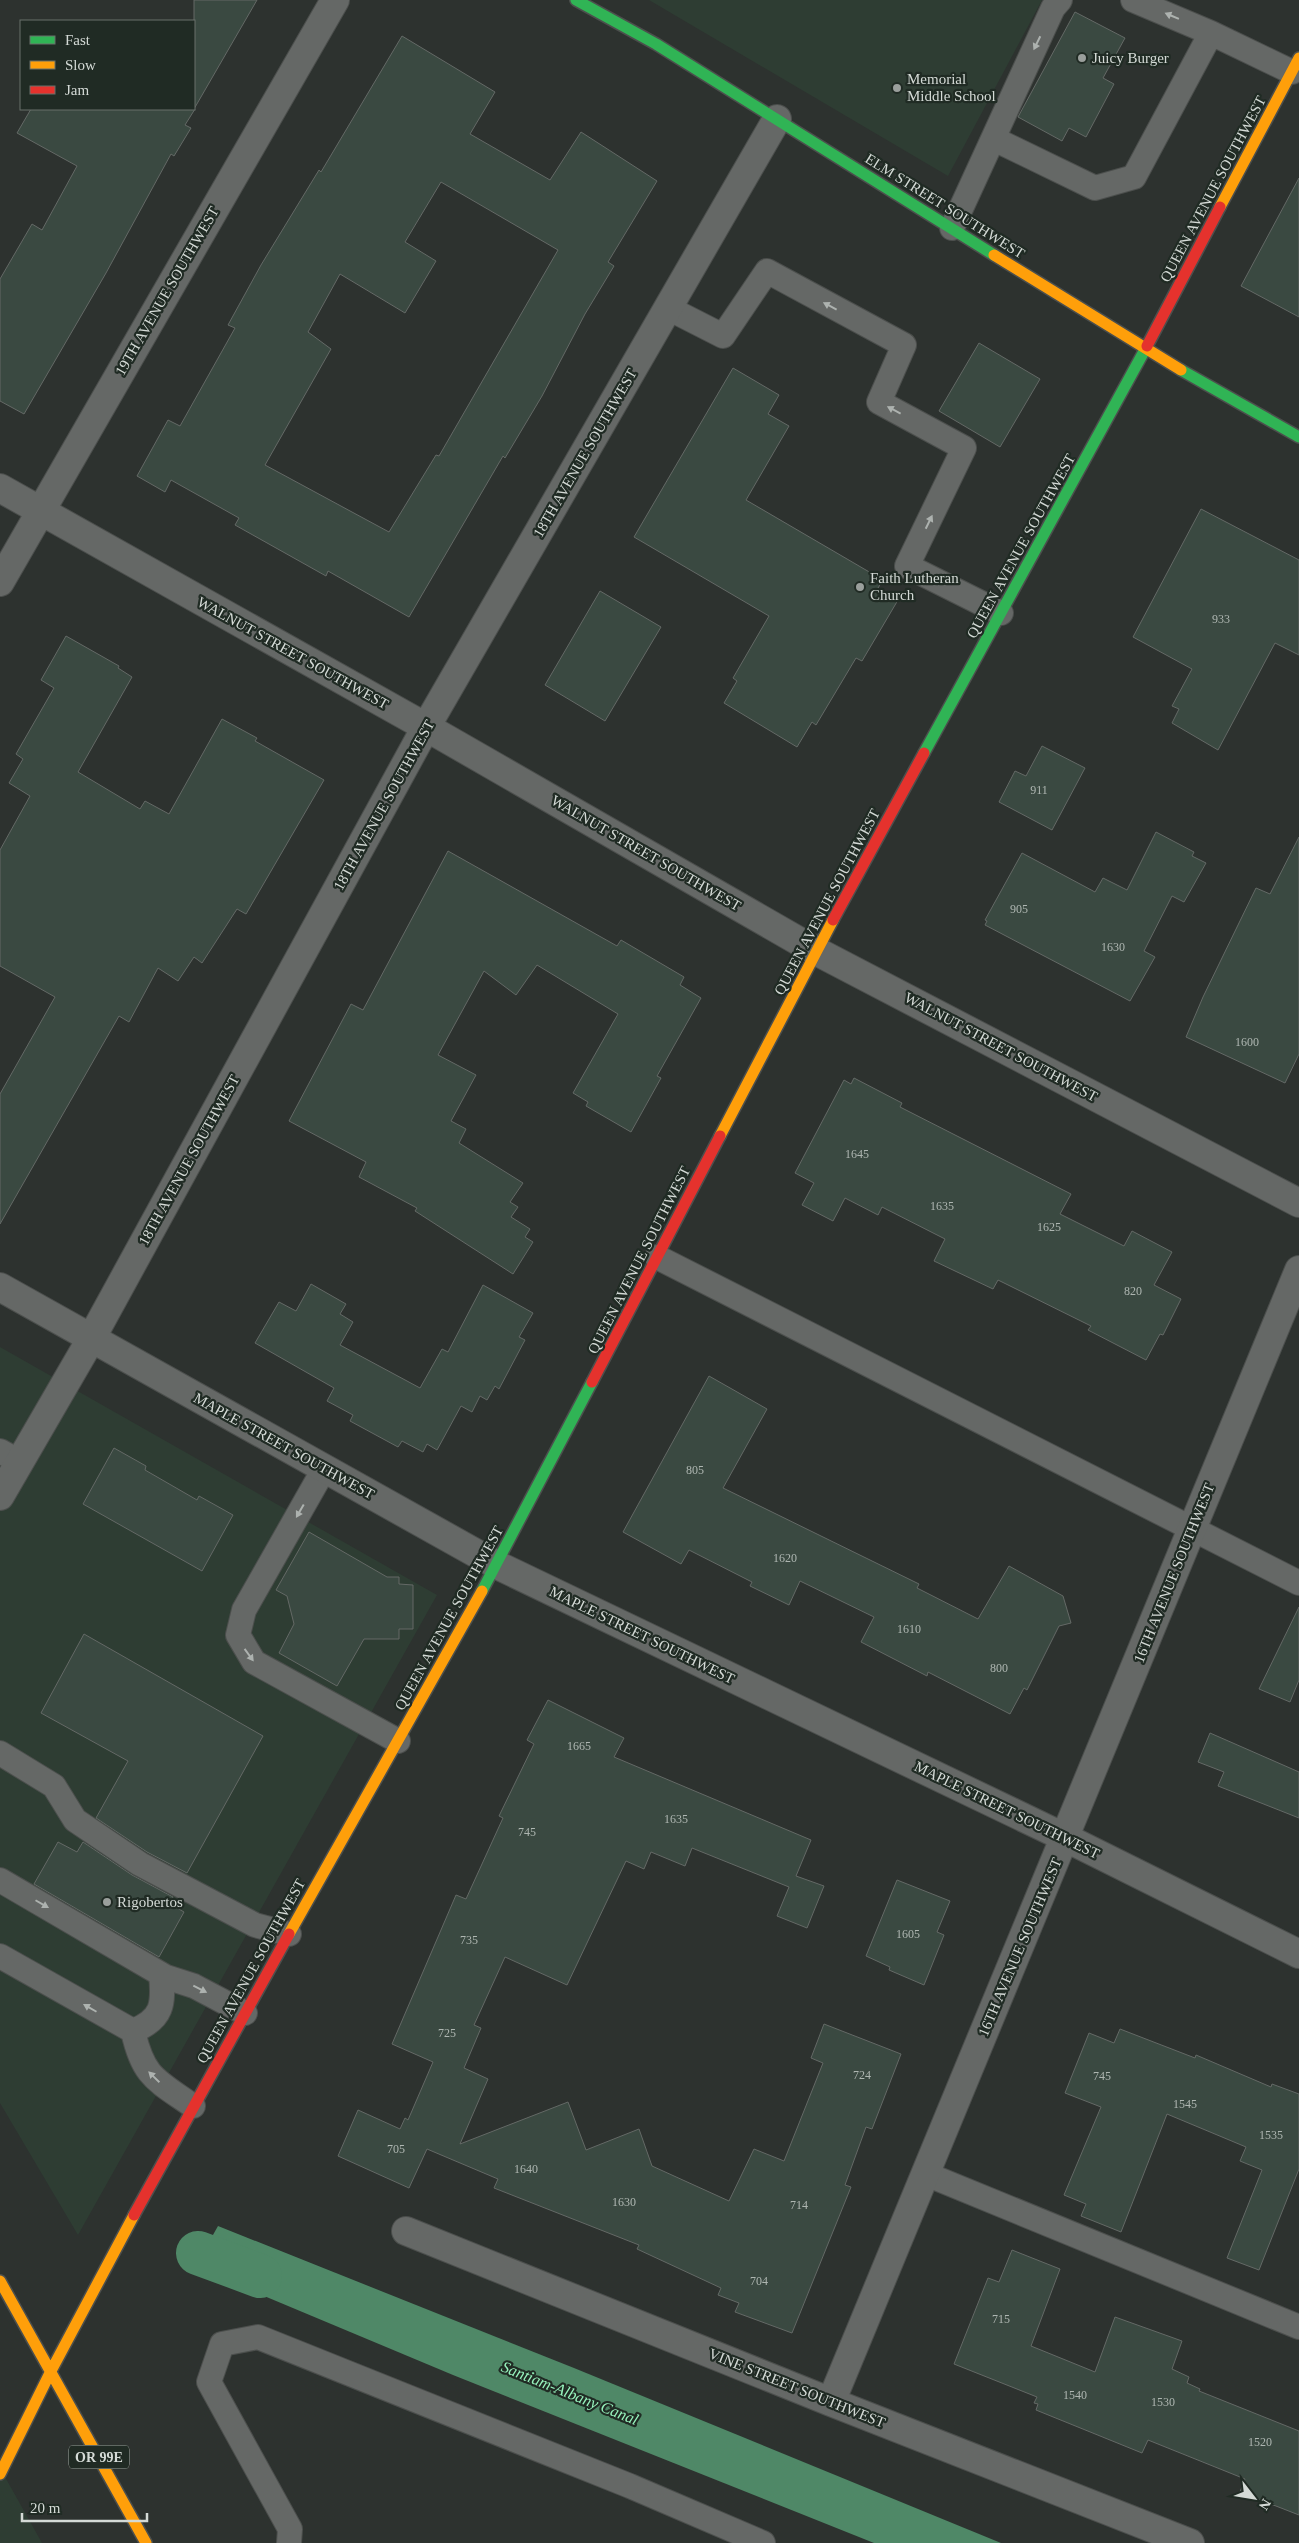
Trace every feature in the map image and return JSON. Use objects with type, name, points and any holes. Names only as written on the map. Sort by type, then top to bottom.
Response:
[{"type":"main road","name":"ELM STREET SOUTHWEST","points":[[576,0],[656,44],[1145,349],[1299,437]]},
{"type":"main road","name":"QUEEN AVENUE SOUTHWEST","points":[[0,2474],[51,2371],[193,2106],[497,1565],[816,951],[1145,349],[1295,65]]},
{"type":"main road","name":"OR 99E","points":[[0,2281],[146,2543]]},
{"type":"street","name":"19TH AVENUE SOUTHWEST","points":[[0,582],[334,0]]},
{"type":"street","name":"18TH AVENUE SOUTHWEST","points":[[0,1496],[10,1457],[90,1339],[426,728],[777,119]]},
{"type":"street","name":"WALNUT STREET SOUTHWEST","points":[[0,488],[816,951],[1299,1203]]},
{"type":"street","name":"16TH AVENUE SOUTHWEST","points":[[831,2402],[1066,1838],[1299,1270]]},
{"type":"street","name":"MAPLE STREET SOUTHWEST","points":[[0,1287],[497,1565],[1066,1838],[1299,1954]]},
{"type":"street","name":"VINE STREET SOUTHWEST","points":[[406,2231],[831,2402],[1190,2543]]},
{"type":"lane","points":[[952,228],[1018,83],[1054,8],[1060,0]]},
{"type":"lane","points":[[1133,0],[1295,65]]},
{"type":"lane","points":[[994,139],[1095,188],[1134,177],[1212,33]]},
{"type":"lane","points":[[668,308],[723,336],[767,271],[904,345],[879,402],[964,448],[907,566],[1001,613]]},
{"type":"lane","points":[[657,1257],[1299,1583]]},
{"type":"lane","points":[[324,1469],[244,1610],[238,1635],[254,1662],[398,1741]]},
{"type":"lane","points":[[0,1753],[54,1786],[74,1820],[140,1864],[255,1925],[289,1934]]},
{"type":"lane","points":[[0,1880],[161,1974],[194,1986],[245,2013]]},
{"type":"lane","points":[[0,1956],[133,2031],[139,2057],[152,2077],[193,2106]]},
{"type":"lane","points":[[133,2031],[150,2024],[164,2000],[161,1974]]},
{"type":"lane","points":[[926,2174],[1299,2327]]},
{"type":"lane","points":[[289,2543],[290,2529],[209,2382],[222,2344],[258,2337],[630,2486],[763,2543]]},
{"type":"shaded area","name":"Memorial Middle School","points":[[649,0],[1042,0],[948,176]]},
{"type":"shaded area","points":[[0,1347],[437,1595],[78,2235],[0,2103]]},
{"type":"shaded area","points":[[0,2468],[42,2543],[0,2543]]},
{"type":"water","points":[[218,2226],[574,2368],[1001,2543],[874,2543],[453,2375],[195,2267]]},
{"type":"building","points":[[194,0],[257,0],[195,107],[195,20]]},
{"type":"building","name":"Juicy Burger","points":[[1075,12],[1125,38],[1103,78],[1114,84],[1086,137],[1069,128],[1062,141],[1018,117]]},
{"type":"building","points":[[402,36],[495,92],[470,134],[550,180],[581,132],[657,181],[608,262],[614,266],[585,314],[542,396],[505,458],[503,456],[409,617],[328,571],[326,576],[235,525],[239,518],[171,480],[165,492],[137,476],[168,420],[180,426],[235,328],[228,325],[261,265],[319,170],[321,172]],"holes":[[[441,182],[558,250],[439,456],[436,455],[389,532],[265,465],[331,349],[308,332],[340,274],[405,313],[436,261],[405,242]]]},
{"type":"building","points":[[30,110],[194,110],[185,125],[191,128],[174,156],[171,154],[106,273],[24,414],[0,401],[0,279],[32,224],[42,230],[77,166],[17,133]]},
{"type":"building","points":[[1299,178],[1299,317],[1241,286]]},
{"type":"building","points":[[979,343],[1040,379],[1000,447],[939,411]]},
{"type":"building","points":[[733,368],[779,395],[768,414],[789,426],[746,500],[883,580],[878,588],[898,600],[862,661],[856,658],[816,725],[812,722],[797,747],[724,703],[737,681],[733,678],[769,616],[634,537]]},
{"type":"building","points":[[1201,509],[1299,560],[1299,655],[1275,643],[1218,750],[1172,723],[1179,709],[1172,706],[1192,669],[1133,637]]},
{"type":"building","points":[[600,591],[661,627],[605,721],[545,685]]},
{"type":"building","points":[[66,636],[119,666],[118,668],[132,677],[78,772],[140,809],[145,801],[169,814],[222,719],[257,738],[255,741],[324,780],[246,914],[237,909],[202,963],[194,957],[178,981],[158,968],[129,1022],[119,1016],[0,1224],[0,1094],[55,997],[0,966],[0,850],[30,796],[9,783],[23,759],[16,754],[54,688],[41,680]]},
{"type":"building","points":[[1042,746],[1085,768],[1052,830],[999,802],[1015,771],[1026,776]]},
{"type":"building","points":[[1156,832],[1194,852],[1192,856],[1206,863],[1184,902],[1172,896],[1144,951],[1155,957],[1130,1001],[985,925],[987,921],[985,920],[1022,853],[1095,892],[1103,878],[1127,890]]},
{"type":"building","points":[[1299,837],[1299,1054],[1285,1083],[1186,1037],[1203,997],[1256,888],[1270,894]]},
{"type":"building","points":[[448,851],[617,946],[621,940],[684,977],[680,985],[701,998],[657,1076],[661,1078],[631,1132],[586,1106],[588,1102],[573,1093],[618,1014],[537,965],[516,995],[484,971],[438,1055],[476,1075],[451,1121],[466,1129],[459,1143],[523,1183],[510,1202],[518,1207],[511,1217],[530,1229],[525,1237],[533,1242],[513,1274],[415,1211],[417,1208],[359,1177],[366,1162],[289,1121],[351,1004],[363,1010]]},
{"type":"building","points":[[854,1078],[902,1103],[900,1107],[1071,1194],[1060,1214],[1124,1246],[1132,1231],[1172,1252],[1154,1285],[1181,1299],[1163,1335],[1160,1334],[1146,1360],[1088,1330],[1091,1326],[998,1280],[993,1289],[934,1261],[945,1239],[882,1207],[878,1215],[845,1198],[833,1221],[802,1205],[814,1183],[795,1173],[844,1080],[851,1084]]},
{"type":"building","points":[[311,1284],[346,1304],[340,1314],[353,1322],[340,1345],[420,1388],[442,1349],[448,1352],[483,1285],[533,1313],[519,1337],[525,1340],[499,1389],[495,1386],[487,1400],[480,1396],[472,1412],[461,1406],[437,1450],[427,1444],[423,1452],[402,1441],[398,1447],[350,1421],[353,1415],[327,1401],[334,1388],[255,1343],[279,1302],[296,1311]]},
{"type":"building","points":[[709,1376],[767,1409],[723,1488],[919,1584],[917,1588],[978,1619],[1009,1566],[1063,1596],[1071,1623],[1059,1626],[1027,1690],[1024,1688],[1010,1714],[928,1672],[927,1676],[861,1642],[874,1617],[800,1581],[789,1605],[750,1586],[752,1582],[689,1550],[681,1564],[623,1532]]},
{"type":"building","points":[[114,1448],[146,1466],[145,1470],[197,1500],[199,1496],[233,1515],[202,1571],[83,1504]]},
{"type":"building","points":[[309,1532],[387,1577],[399,1577],[399,1584],[413,1585],[413,1629],[399,1629],[399,1639],[364,1639],[337,1686],[279,1653],[294,1624],[287,1596],[276,1590]]},
{"type":"building","points":[[1299,1607],[1299,1680],[1290,1702],[1259,1689]]},
{"type":"building","points":[[84,1634],[263,1736],[187,1873],[147,1852],[96,1818],[128,1761],[41,1713]]},
{"type":"building","points":[[548,1700],[624,1738],[614,1757],[811,1840],[796,1876],[824,1886],[807,1928],[777,1916],[789,1887],[692,1848],[685,1866],[651,1852],[644,1869],[626,1861],[567,1985],[505,1957],[474,2025],[481,2028],[464,2068],[488,2079],[460,2144],[568,2102],[586,2150],[639,2129],[652,2166],[729,2201],[754,2149],[784,2161],[823,2063],[811,2058],[824,2024],[901,2054],[872,2129],[866,2127],[845,2185],[851,2187],[792,2333],[735,2312],[739,2303],[718,2295],[721,2288],[637,2249],[639,2245],[494,2188],[498,2179],[427,2149],[409,2188],[338,2156],[358,2110],[400,2129],[405,2118],[408,2120],[433,2062],[392,2044],[456,1895],[466,1899],[503,1818],[499,1816],[534,1744],[527,1740]]},
{"type":"building","points":[[1210,1733],[1299,1772],[1299,1818],[1218,1786],[1224,1772],[1198,1762]]},
{"type":"building","name":"Rigobertos","points":[[58,1842],[77,1852],[83,1842],[132,1875],[173,1897],[170,1904],[184,1912],[159,1957],[34,1884]]},
{"type":"building","points":[[897,1880],[950,1901],[937,1932],[944,1935],[924,1985],[889,1970],[890,1967],[866,1956]]},
{"type":"building","points":[[1120,2029],[1195,2058],[1196,2055],[1271,2087],[1272,2084],[1299,2094],[1299,2169],[1259,2270],[1227,2258],[1262,2170],[1240,2161],[1246,2147],[1167,2114],[1121,2232],[1081,2216],[1086,2204],[1064,2195],[1101,2107],[1065,2093],[1089,2033],[1114,2043]]},
{"type":"building","points":[[1012,2250],[1060,2269],[1031,2346],[1095,2372],[1115,2317],[1182,2341],[1172,2369],[1189,2377],[1187,2383],[1200,2389],[1199,2391],[1299,2431],[1299,2515],[1240,2492],[1245,2479],[1148,2440],[1142,2453],[1036,2410],[1038,2404],[1034,2403],[1037,2397],[954,2364],[988,2278],[999,2282]]},
{"type":"waterway","name":"Santiam-Albany Canal","points":[[198,2253],[260,2276]]},
{"type":"traffic: fast","points":[[576,0],[656,44],[994,255]]},
{"type":"traffic: fast","points":[[924,753],[1147,346]]},
{"type":"traffic: fast","points":[[1181,370],[1299,437]]},
{"type":"traffic: fast","points":[[482,1591],[592,1382]]},
{"type":"traffic: slow","points":[[1220,207],[1299,58]]},
{"type":"traffic: slow","points":[[994,255],[1181,370]]},
{"type":"traffic: slow","points":[[720,1136],[833,920]]},
{"type":"traffic: slow","points":[[289,1934],[482,1591]]},
{"type":"traffic: slow","points":[[0,2474],[51,2371],[134,2215]]},
{"type":"traffic: slow","points":[[0,2281],[146,2543]]},
{"type":"traffic: jam","points":[[1147,346],[1220,207]]},
{"type":"traffic: jam","points":[[833,920],[924,753]]},
{"type":"traffic: jam","points":[[592,1382],[720,1136]]},
{"type":"traffic: jam","points":[[134,2215],[289,1934]]},
{"type":"place","name":"Juicy Burger","points":[[1082,58]]},
{"type":"place","name":"Memorial Middle School","points":[[897,88]]},
{"type":"place","name":"Faith Lutheran Church","points":[[860,587]]},
{"type":"place","name":"Rigobertos","points":[[107,1902]]}]
